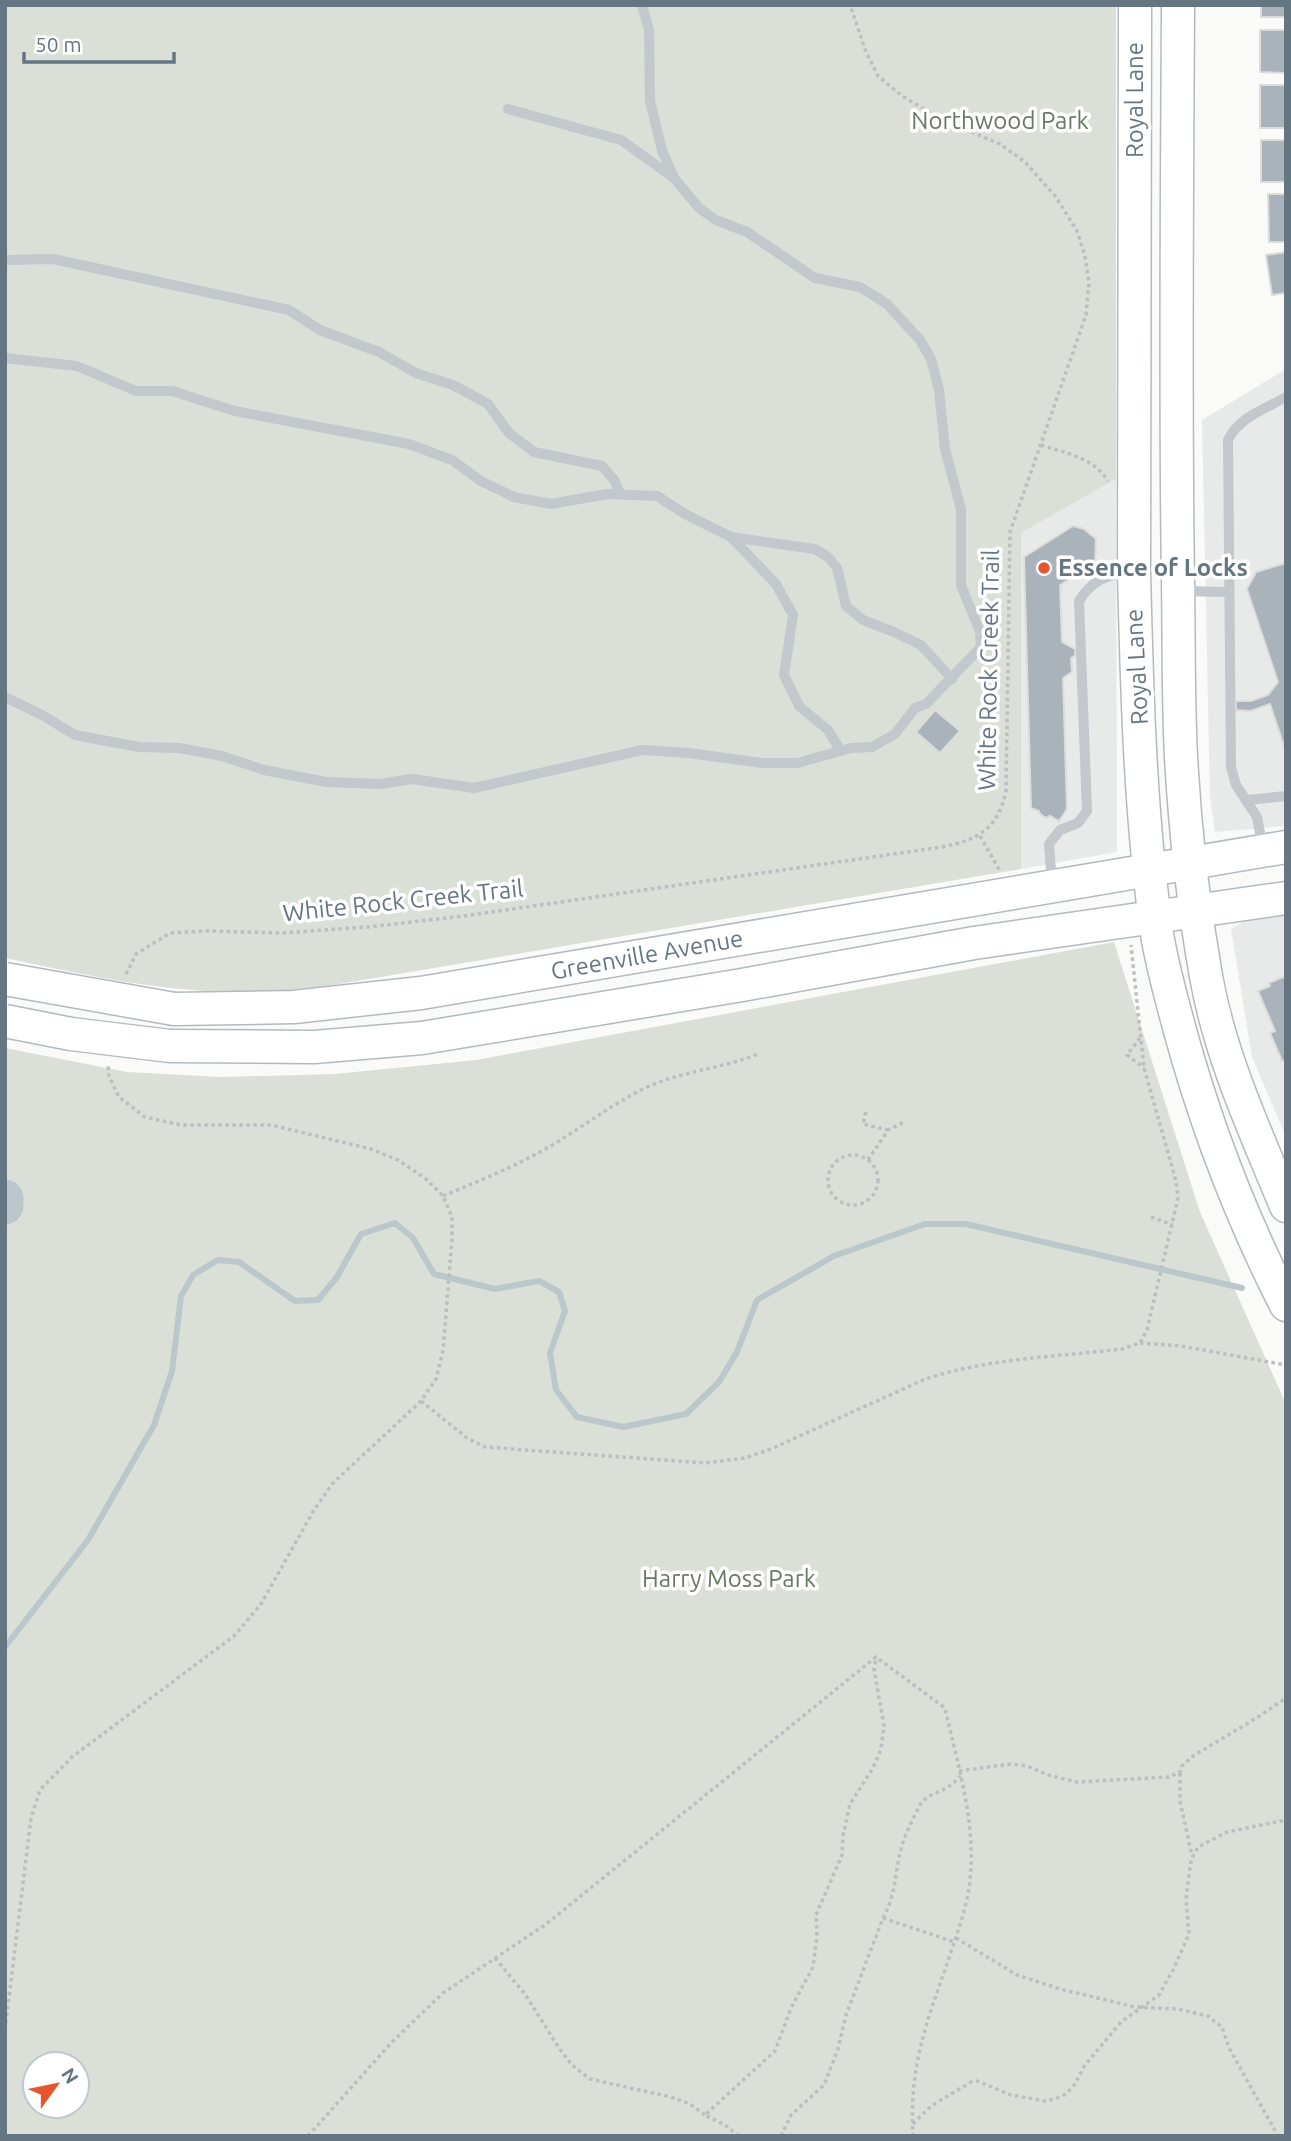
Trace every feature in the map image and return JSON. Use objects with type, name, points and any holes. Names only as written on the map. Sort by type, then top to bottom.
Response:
[{"type":"main road","name":"Royal Lane","points":[[1135,5],[1134,573],[1136,668],[1150,869],[1172,1002],[1206,1119],[1234,1193],[1282,1288]]},
{"type":"main road","name":"Royal Lane","points":[[1178,5],[1177,491],[1181,755],[1189,864],[1206,977],[1234,1081],[1286,1206]]},
{"type":"main road","name":"Greenville Avenue","points":[[5,979],[174,1009],[294,1007],[370,1000],[1275,849]]},
{"type":"main road","name":"Greenville Avenue","points":[[5,1021],[71,1034],[170,1046],[314,1047],[378,1043],[742,985],[974,943],[1286,898]]},
{"type":"main road","points":[[736,940],[742,985]]},
{"type":"lane","points":[[642,5],[649,30],[650,101],[662,150],[674,178]]},
{"type":"lane","points":[[5,697],[75,735],[139,747],[179,748],[222,756],[264,770],[326,782],[380,784],[412,779],[474,788],[642,750],[762,763],[797,763],[841,751],[872,747],[894,734],[915,708],[926,704],[981,647],[980,632],[961,585],[961,509],[945,449],[939,390],[931,359],[920,340],[887,304],[860,287],[815,278],[747,232],[716,220],[699,208],[674,178],[621,140],[508,110]]},
{"type":"lane","points":[[5,260],[52,259],[289,310],[320,330],[379,352],[416,373],[453,385],[488,404],[509,433],[534,452],[602,466],[615,481],[620,494]]},
{"type":"lane","points":[[5,358],[77,366],[136,391],[172,391],[234,411],[409,444],[452,460],[481,481],[514,497],[551,504],[607,494],[657,496],[685,514],[731,537],[815,549],[829,558],[836,568],[846,606],[863,620],[921,645],[952,679]]},
{"type":"lane","points":[[1275,849],[1236,785],[1231,766],[1228,440],[1241,422],[1286,397]]},
{"type":"lane","points":[[731,537],[783,594],[793,615],[784,676],[799,706],[828,730],[841,751]]},
{"type":"lane","points":[[1052,886],[1049,844],[1060,830],[1078,823],[1087,811],[1079,601],[1088,586],[1114,574],[1134,573]]},
{"type":"lane","points":[[1179,591],[1228,592]]},
{"type":"lane","points":[[1247,800],[1286,796]]},
{"type":"path","name":"White Rock Creek Trail","points":[[123,986],[126,973],[136,954],[170,933],[283,933],[368,928],[942,847],[965,843],[980,836],[1003,804],[1006,791],[1010,532],[1086,315],[1089,283],[1085,256],[1077,231],[1056,197],[1025,162],[1000,144],[942,119],[902,96],[878,76],[866,52],[850,5]]},
{"type":"path","points":[[1041,445],[1087,461],[1107,479],[1110,487]]},
{"type":"path","points":[[980,836],[1001,875]]},
{"type":"path","points":[[1134,940],[1130,946],[1144,1068],[1176,1181],[1178,1198],[1157,1292],[1147,1330],[1140,1343]]},
{"type":"path","points":[[1140,1038],[1127,1055],[1144,1068]]},
{"type":"path","points":[[443,1196],[529,1157],[649,1086],[758,1054]]},
{"type":"path","points":[[5,2030],[30,1818],[40,1790],[72,1757],[234,1636],[261,1604],[314,1510],[333,1483],[421,1401],[436,1379],[443,1351],[452,1217],[443,1196],[416,1172],[398,1160],[371,1149],[271,1125],[181,1125],[145,1117],[119,1097],[109,1076],[108,1061]]},
{"type":"path","points":[[866,1112],[863,1124],[888,1130]]},
{"type":"path","points":[[868,1160],[888,1130],[904,1122]]},
{"type":"path","points":[[848,1155],[868,1160],[875,1168],[878,1179],[871,1198],[851,1205],[833,1196],[828,1186],[831,1167],[848,1155]]},
{"type":"path","points":[[1151,1217],[1174,1225]]},
{"type":"path","points":[[421,1401],[467,1438],[485,1447],[705,1463],[745,1458],[771,1449],[923,1380],[978,1365],[1122,1349],[1140,1343],[1181,1346],[1286,1364]]},
{"type":"path","points":[[876,1657],[945,1709],[969,1815],[969,1889],[955,1940],[924,2029],[911,2101],[914,2136]]},
{"type":"path","points":[[308,2136],[392,2042],[443,1993],[545,1925],[876,1657]]},
{"type":"path","points":[[705,2115],[775,2051],[791,2007],[813,1967],[817,1915],[842,1855],[850,1804],[873,1768],[881,1749],[884,1726],[874,1669],[876,1657]]},
{"type":"path","points":[[913,2124],[931,2106],[959,2088],[977,2081],[1011,2095],[1046,2101],[1062,2097],[1075,2084],[1085,2065],[1121,2022],[1159,1995],[1189,1934],[1186,1899],[1192,1856],[1180,1801],[1182,1766],[1192,1756],[1255,1720],[1286,1698]]},
{"type":"path","points":[[959,1773],[1019,1764],[1077,1782],[1170,1777],[1181,1771]]},
{"type":"path","points":[[781,2136],[791,2115],[824,2085],[838,2049],[846,2015],[891,1903],[897,1882],[901,1848],[921,1803],[925,1797],[953,1785],[959,1773]]},
{"type":"path","points":[[1192,1856],[1198,1847],[1227,1832],[1286,1820]]},
{"type":"path","points":[[883,1918],[955,1940],[1017,1975],[1070,1992],[1143,2008],[1188,2010],[1208,2016],[1222,2027],[1229,2048],[1278,2136]]},
{"type":"path","points":[[495,1958],[525,1994],[558,2048],[572,2065],[590,2079],[671,2096],[690,2104],[739,2136]]},
{"type":"shaded area","points":[[1286,369],[1286,826],[1215,832],[1210,798],[1202,420]]},
{"type":"shaded area","points":[[1116,479],[1117,852],[1021,869],[1021,533]]},
{"type":"shaded area","points":[[1286,910],[1286,1137],[1252,1057],[1231,929],[1257,913]]},
{"type":"green space","name":"Northwood Park","points":[[5,5],[1116,5],[1116,479],[1021,533],[1021,869],[315,988],[244,992],[176,989],[119,981],[5,958]]},
{"type":"green space","name":"Harry Moss Park","points":[[1114,942],[1200,1212],[1286,1404],[1286,2136],[5,2136],[5,1048],[127,1072],[222,1077],[335,1074],[476,1060]]},
{"type":"building","points":[[1261,5],[1286,5],[1286,17],[1261,17]]},
{"type":"building","points":[[1260,30],[1286,30],[1286,73],[1260,72]]},
{"type":"building","points":[[1260,85],[1286,85],[1286,128],[1260,128]]},
{"type":"building","points":[[1261,140],[1286,140],[1286,182],[1261,182]]},
{"type":"building","points":[[1268,194],[1286,194],[1286,242],[1269,242]]},
{"type":"building","points":[[1286,252],[1286,293],[1272,295],[1266,255]]},
{"type":"building","points":[[1073,526],[1084,529],[1096,539],[1095,563],[1060,585],[1062,642],[1075,649],[1075,656],[1071,658],[1072,672],[1063,678],[1067,809],[1059,821],[1050,816],[1046,818],[1031,808],[1024,557]]},
{"type":"building","points":[[1286,563],[1286,752],[1270,704],[1251,711],[1236,710],[1236,701],[1251,701],[1268,695],[1278,682],[1247,589],[1256,572]]},
{"type":"building","points":[[935,710],[960,731],[940,753],[916,732]]},
{"type":"building","points":[[1283,977],[1286,979],[1286,1060],[1282,1061],[1270,1033],[1275,1031],[1258,991]]},
{"type":"waterway","points":[[5,1198],[5,1206]]},
{"type":"waterway","points":[[5,1647],[88,1540],[154,1425],[172,1371],[181,1296],[193,1275],[218,1260],[239,1262],[295,1301],[318,1300],[337,1277],[361,1234],[395,1223],[413,1238],[434,1274],[495,1289],[539,1281],[559,1292],[565,1311],[550,1353],[556,1390],[577,1417],[623,1427],[686,1414],[719,1382],[737,1352],[757,1300],[834,1256],[925,1224],[966,1224],[1242,1288]]},
{"type":"place","name":"Essence of Locks","points":[[1044,568]]}]
